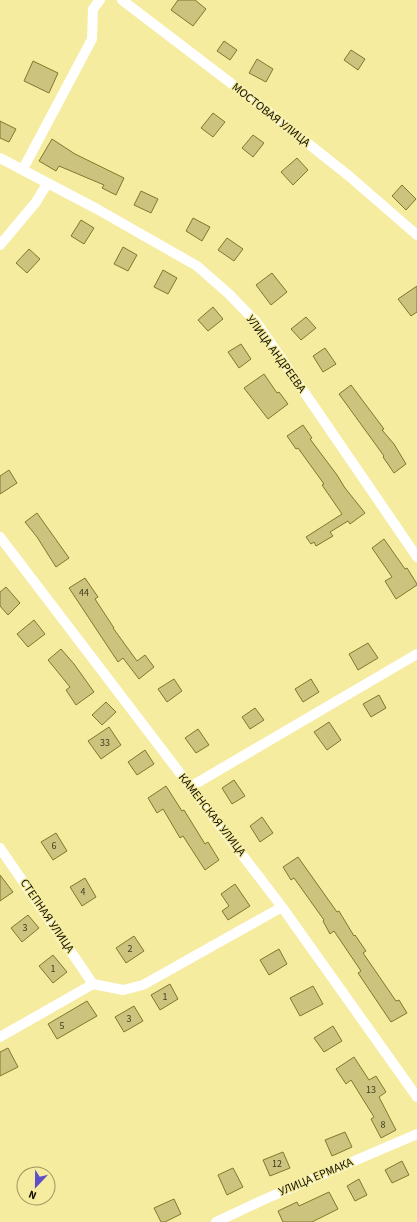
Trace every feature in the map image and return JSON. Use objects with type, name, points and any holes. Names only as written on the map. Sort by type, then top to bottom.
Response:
[{"type":"street","points":[[23,170],[92,39],[93,9],[100,0]]},
{"type":"street","name":"МОСТОВАЯ УЛИЦА","points":[[122,0],[349,176],[417,235]]},
{"type":"street","name":"УЛИЦА АНДРЕЕВА","points":[[0,158],[97,209],[197,266],[229,294],[257,323],[417,557]]},
{"type":"street","points":[[0,245],[36,202],[47,184]]},
{"type":"street","name":"КАМЕНСКАЯ УЛИЦА","points":[[0,537],[282,907],[417,1097]]},
{"type":"street","points":[[190,787],[417,654]]},
{"type":"street","name":"СТЕПНАЯ УЛИЦА","points":[[0,848],[93,984]]},
{"type":"street","points":[[0,1037],[93,984],[123,990],[143,985],[282,907]]},
{"type":"street","name":"УЛИЦА ЕРМАКА","points":[[216,1222],[263,1200],[417,1134]]},
{"type":"building","points":[[178,0],[195,0],[206,9],[193,26],[171,10]]},
{"type":"building","points":[[224,41],[237,50],[230,60],[217,51]]},
{"type":"building","points":[[351,50],[365,59],[358,70],[344,60]]},
{"type":"building","points":[[257,59],[273,69],[266,82],[249,73]]},
{"type":"building","points":[[33,61],[58,73],[49,93],[24,81]]},
{"type":"building","points":[[213,113],[225,122],[213,137],[201,128]]},
{"type":"building","points":[[0,121],[16,129],[9,142],[0,138]]},
{"type":"building","points":[[253,135],[264,143],[253,157],[242,148]]},
{"type":"building","points":[[52,139],[75,154],[124,178],[116,195],[102,188],[104,185],[59,166],[56,171],[39,161]]},
{"type":"building","points":[[297,158],[308,170],[293,185],[281,172]]},
{"type":"building","points":[[402,185],[416,199],[406,210],[392,196]]},
{"type":"building","points":[[141,191],[158,199],[151,213],[134,205]]},
{"type":"building","points":[[193,218],[210,227],[202,241],[186,231]]},
{"type":"building","points":[[81,220],[94,228],[84,244],[71,236]]},
{"type":"building","points":[[227,238],[243,249],[234,261],[218,250]]},
{"type":"building","points":[[123,247],[137,255],[128,271],[114,264]]},
{"type":"building","points":[[29,249],[40,259],[27,273],[16,263]]},
{"type":"building","points":[[163,270],[177,278],[168,294],[154,287]]},
{"type":"building","points":[[272,273],[287,292],[271,305],[256,285]]},
{"type":"building","points":[[417,286],[417,312],[411,316],[398,299]]},
{"type":"building","points":[[213,307],[223,319],[208,331],[198,320]]},
{"type":"building","points":[[306,317],[316,328],[301,340],[291,329]]},
{"type":"building","points":[[241,344],[251,359],[239,368],[228,352]]},
{"type":"building","points":[[325,348],[336,364],[323,372],[313,356]]},
{"type":"building","points":[[264,374],[277,393],[279,392],[288,404],[268,419],[244,388]]},
{"type":"building","points":[[351,385],[384,429],[382,430],[394,444],[406,464],[394,473],[383,457],[384,456],[339,394]]},
{"type":"building","points":[[303,425],[312,438],[310,439],[365,513],[350,524],[348,521],[330,532],[333,536],[316,546],[314,542],[311,544],[306,537],[342,514],[322,485],[324,484],[298,448],[296,449],[287,436]]},
{"type":"building","points":[[9,470],[17,483],[0,494],[0,476]]},
{"type":"building","points":[[37,513],[69,558],[56,567],[37,537],[25,522]]},
{"type":"building","points":[[384,539],[405,569],[407,568],[417,584],[396,599],[385,581],[392,577],[372,548]]},
{"type":"building","points":[[85,578],[98,597],[95,599],[113,628],[137,661],[145,655],[154,667],[139,679],[123,658],[118,662],[69,588]]},
{"type":"building","points":[[6,587],[20,603],[8,615],[0,606],[0,592]]},
{"type":"building","points":[[34,620],[45,634],[28,647],[17,634]]},
{"type":"building","points":[[368,643],[378,658],[358,670],[349,654]]},
{"type":"building","points":[[61,649],[94,692],[76,705],[66,690],[70,687],[48,660]]},
{"type":"building","points":[[174,679],[182,691],[167,702],[158,689]]},
{"type":"building","points":[[311,679],[319,692],[303,702],[295,689]]},
{"type":"building","points":[[379,695],[386,708],[371,717],[363,704]]},
{"type":"building","points":[[106,702],[116,712],[102,725],[92,715]]},
{"type":"building","points":[[255,708],[264,720],[250,729],[242,717]]},
{"type":"building","points":[[329,722],[341,740],[327,750],[314,732]]},
{"type":"building","points":[[109,727],[121,745],[101,759],[88,741]]},
{"type":"building","points":[[198,729],[209,745],[196,753],[185,738]]},
{"type":"building","points":[[145,750],[154,764],[137,775],[128,762]]},
{"type":"building","points":[[234,780],[245,796],[232,804],[222,788]]},
{"type":"building","points":[[166,786],[182,811],[184,810],[205,844],[208,842],[219,860],[205,870],[183,836],[180,838],[163,809],[157,813],[148,798]]},
{"type":"building","points":[[262,817],[273,833],[260,842],[250,826]]},
{"type":"building","points":[[56,833],[67,851],[53,860],[41,842]]},
{"type":"building","points":[[298,857],[337,912],[339,911],[354,936],[355,935],[366,951],[363,953],[396,1001],[399,1000],[407,1013],[391,1022],[358,973],[361,971],[334,931],[330,934],[323,921],[324,920],[294,878],[291,880],[283,867]]},
{"type":"building","points":[[0,875],[13,892],[0,901]]},
{"type":"building","points":[[85,878],[96,897],[82,906],[70,887]]},
{"type":"building","points":[[235,884],[250,906],[228,920],[222,911],[229,906],[221,894]]},
{"type":"building","points":[[28,915],[39,928],[22,942],[11,928]]},
{"type":"building","points":[[134,936],[144,951],[126,963],[116,948]]},
{"type":"building","points":[[279,949],[287,964],[269,975],[260,960]]},
{"type":"building","points":[[53,955],[67,972],[53,983],[39,966]]},
{"type":"building","points":[[170,984],[178,999],[160,1010],[151,995]]},
{"type":"building","points":[[313,986],[323,1004],[300,1016],[290,998]]},
{"type":"building","points":[[87,1001],[97,1016],[57,1039],[48,1024]]},
{"type":"building","points":[[134,1006],[143,1021],[124,1032],[115,1017]]},
{"type":"building","points":[[333,1026],[342,1041],[324,1052],[314,1038]]},
{"type":"building","points":[[8,1048],[18,1067],[0,1076],[0,1052]]},
{"type":"building","points":[[354,1057],[369,1080],[376,1076],[386,1092],[379,1097],[396,1130],[381,1138],[371,1119],[374,1117],[351,1080],[346,1084],[336,1069]]},
{"type":"building","points":[[345,1132],[352,1147],[332,1156],[325,1140]]},
{"type":"building","points":[[283,1152],[290,1168],[270,1176],[263,1160]]},
{"type":"building","points":[[402,1161],[409,1175],[392,1183],[385,1170]]},
{"type":"building","points":[[233,1168],[243,1187],[227,1195],[218,1175]]},
{"type":"building","points":[[359,1179],[367,1195],[355,1201],[347,1186]]},
{"type":"building","points":[[329,1192],[338,1209],[312,1222],[283,1222],[278,1211],[297,1202],[299,1206]]},
{"type":"building","points":[[174,1199],[181,1214],[165,1222],[161,1222],[154,1208]]}]
